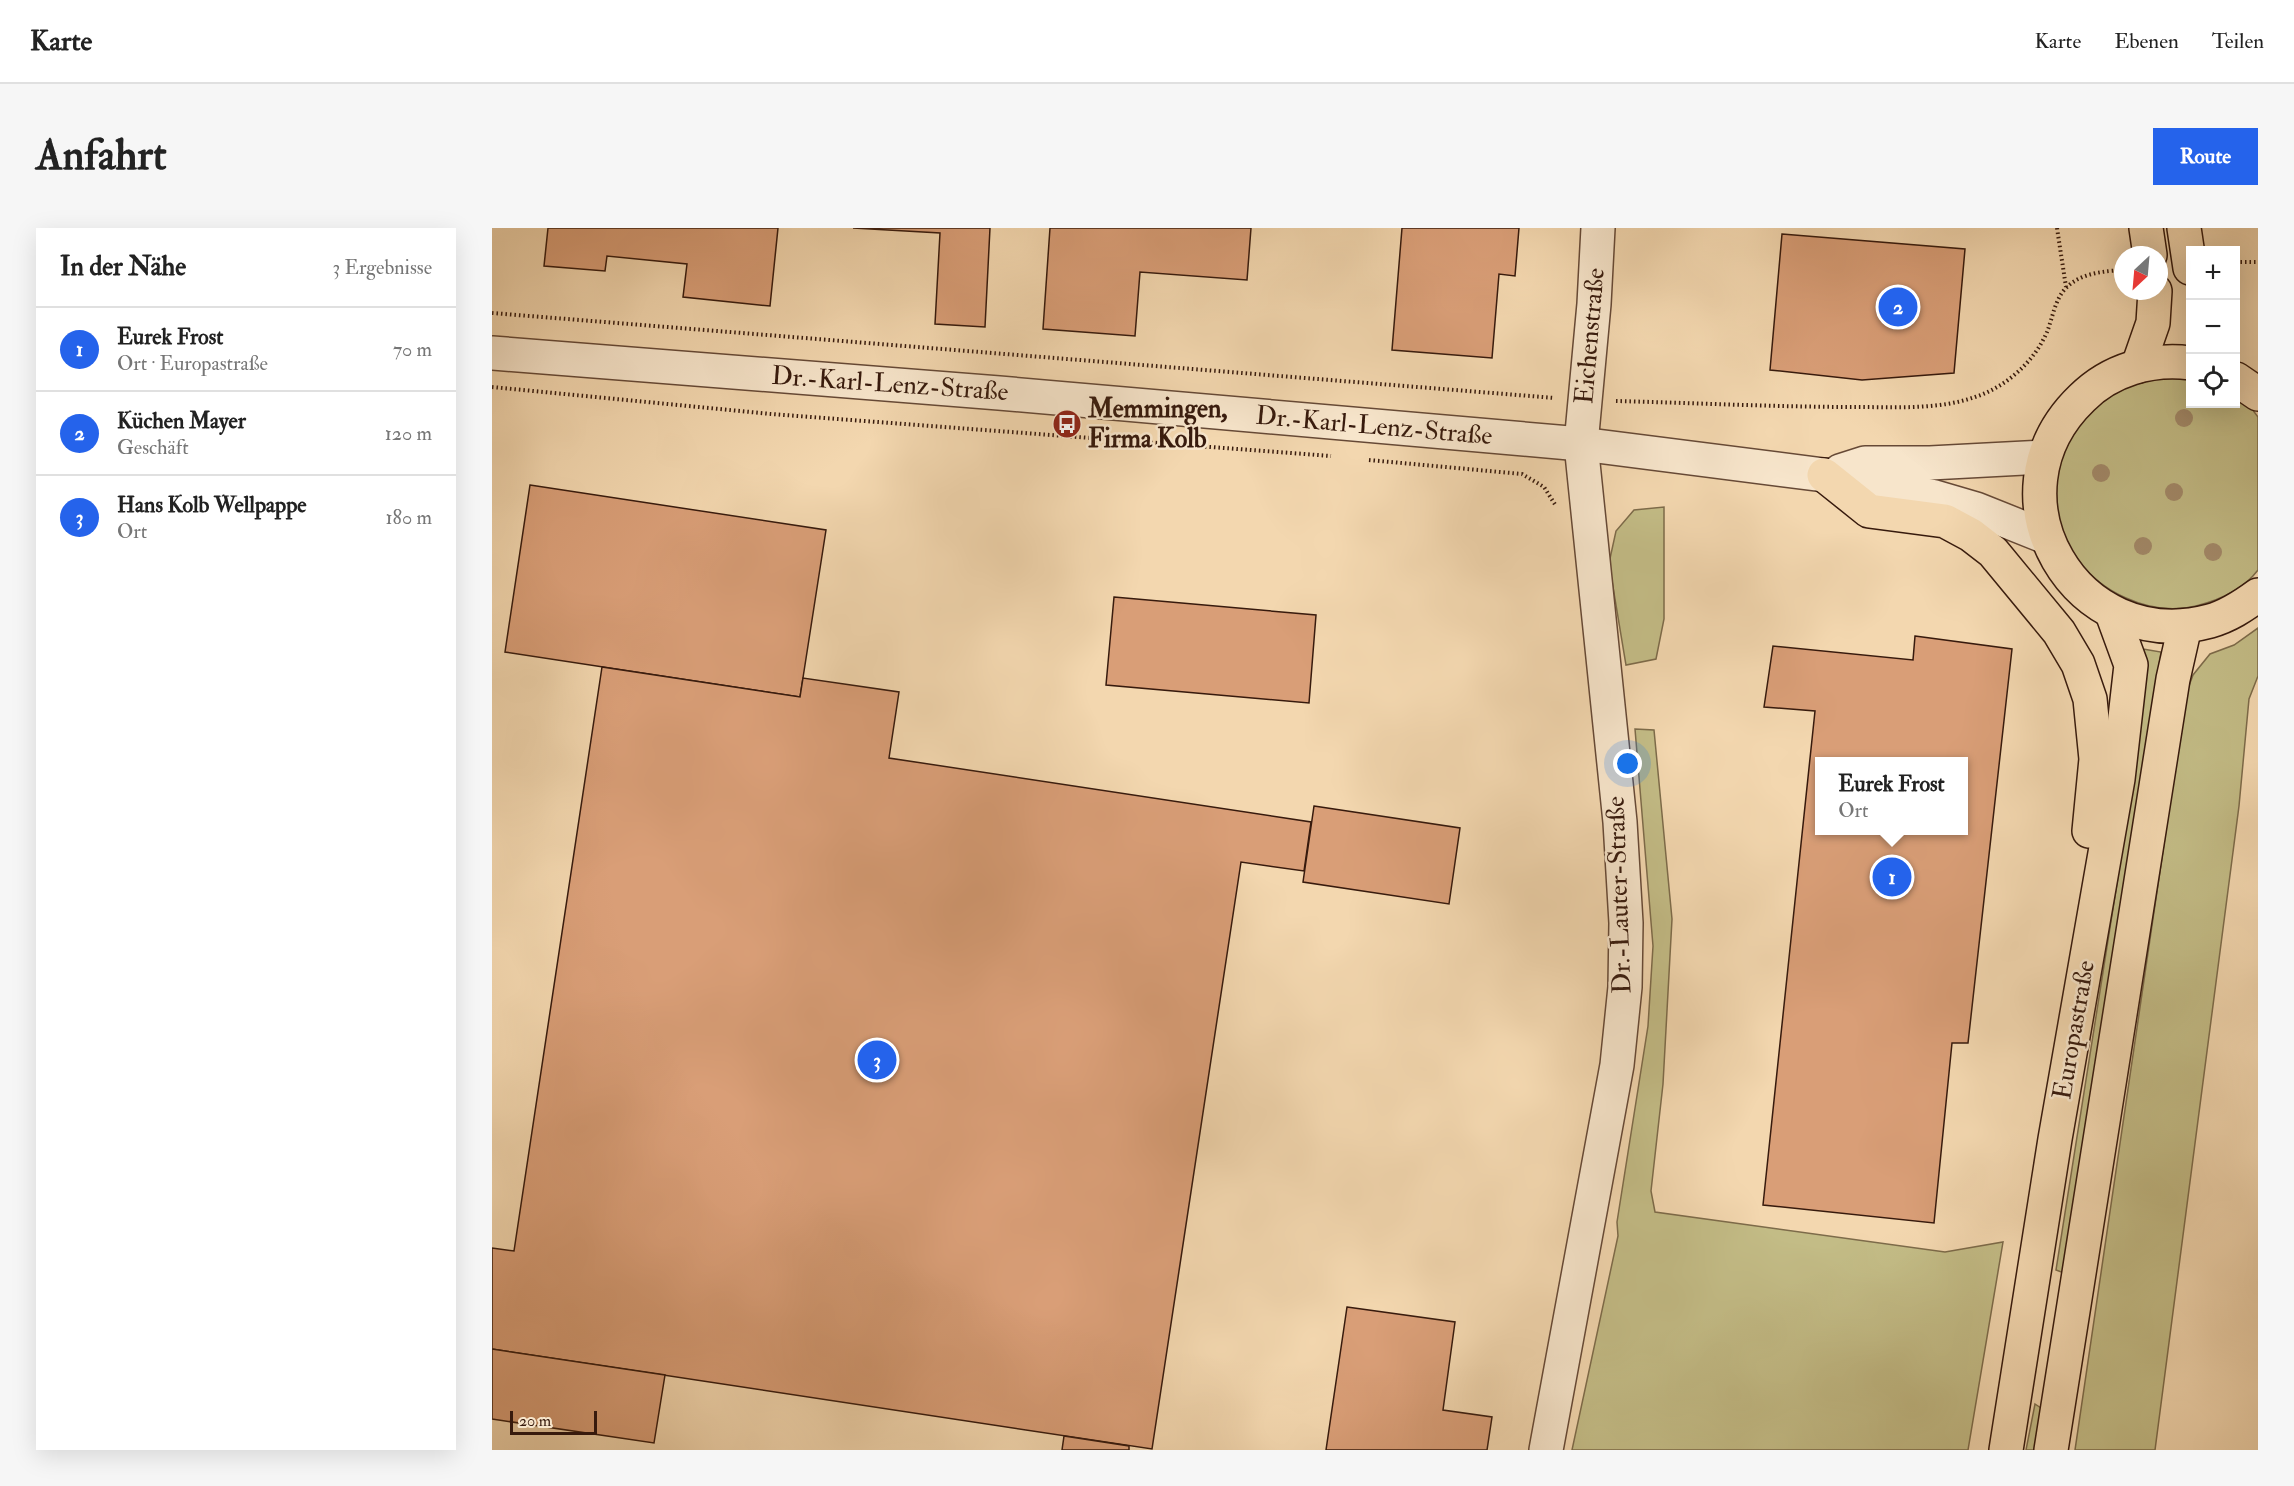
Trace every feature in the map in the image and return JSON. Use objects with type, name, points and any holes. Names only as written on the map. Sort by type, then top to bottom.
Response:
[{"type":"main road","points":[[2146,228],[2149,246]]},
{"type":"main road","points":[[2184,228],[2187,246]]},
{"type":"main road","points":[[2138,366],[2154,323],[2155,300]]},
{"type":"main road","points":[[2186,363],[2157,362],[2112,375],[2089,390],[2076,403],[2054,432],[2044,457],[2040,510],[2046,537],[2057,560],[2072,581],[2090,599],[2112,613],[2148,625],[2185,626],[2212,621],[2237,610],[2258,595]]},
{"type":"main road","points":[[2240,382],[2258,394]]},
{"type":"main road","points":[[1824,476],[1869,511],[1945,521],[1971,535],[1993,552],[2059,632],[2078,664],[2090,699],[2096,759],[2089,828],[2098,889]]},
{"type":"main road","name":"Europastraße","points":[[2006,1450],[2055,1139],[2118,779],[2131,665],[2112,613]]},
{"type":"main road","name":"Europastraße","points":[[2051,1450],[2171,690],[2185,626]]},
{"type":"street","name":"Eichenstraße","points":[[1581,444],[1583,400],[1594,304],[1598,228]]},
{"type":"street","name":"Dr.-Karl-Lenz-Straße","points":[[492,353],[999,393],[1581,444],[1824,476],[1935,497],[1977,509],[2046,537]]},
{"type":"street","name":"Dr.-Lauter-Straße","points":[[1546,1450],[1617,1065],[1625,987],[1626,923],[1620,822],[1581,444]]},
{"type":"street","name":"Dr.-Karl-Lenz-Straße","points":[[1824,476],[1865,464],[2044,457]]},
{"type":"path","points":[[2057,228],[2066,287]]},
{"type":"path","points":[[2240,262],[2258,262]]},
{"type":"path","points":[[492,313],[1583,400],[1808,407],[1944,405],[1975,397],[1998,387],[2017,372],[2035,353],[2047,332],[2059,298],[2066,287],[2076,280],[2114,271]]},
{"type":"path","points":[[492,387],[771,414],[1340,457]]},
{"type":"path","points":[[1363,459],[1522,474],[1544,487],[1555,506],[1587,509]]},
{"type":"shaded area","points":[[2165,378],[2186,379],[2186,408],[2240,408],[2240,401],[2252,409],[2258,417],[2258,570],[2238,589],[2214,601],[2178,609],[2143,604],[2126,598],[2100,582],[2079,562],[2065,537],[2058,511],[2057,483],[2063,456],[2076,430],[2096,407],[2113,394],[2133,384]]},
{"type":"shaded area","points":[[1664,507],[1664,619],[1656,659],[1626,665],[1609,563],[1616,531],[1634,510]]},
{"type":"shaded area","points":[[2258,628],[2258,676],[2249,699],[2239,806],[2155,1450],[2075,1450],[2186,694],[2193,675],[2210,654],[2234,645]]},
{"type":"shaded area","points":[[2143,649],[2161,652],[2117,950],[2064,1273],[2056,1270],[2118,877],[2132,771]]},
{"type":"shaded area","points":[[1635,729],[1654,730],[1672,919],[1663,1084],[1651,1191],[1655,1212],[1945,1252],[2003,1242],[1968,1450],[1572,1450],[1618,1236],[1617,1222],[1648,1026],[1653,946]]},
{"type":"shaded area","points":[[2035,1404],[2041,1408],[2035,1450],[2026,1450]]},
{"type":"building","points":[[548,228],[778,228],[770,306],[683,297],[687,264],[607,256],[605,271],[544,266]]},
{"type":"building","points":[[853,228],[990,228],[985,327],[935,324],[940,233]]},
{"type":"building","points":[[1050,228],[1251,228],[1247,280],[1140,272],[1135,336],[1043,329]]},
{"type":"building","points":[[1402,228],[1519,228],[1515,276],[1499,274],[1492,358],[1392,350]]},
{"type":"building","points":[[1782,234],[1965,249],[1954,373],[1862,380],[1770,370]]},
{"type":"building","points":[[530,485],[826,530],[800,697],[505,652]]},
{"type":"building","points":[[1114,597],[1316,615],[1309,703],[1106,685]]},
{"type":"building","points":[[1915,636],[2012,649],[1968,1043],[1952,1043],[1934,1223],[1763,1205],[1815,711],[1764,707],[1773,646],[1913,660]]},
{"type":"building","points":[[602,667],[800,697],[803,678],[899,692],[889,758],[1311,822],[1304,871],[1241,862],[1152,1449],[492,1349],[492,1248],[514,1251]]},
{"type":"building","points":[[1314,806],[1460,828],[1449,904],[1303,882]]},
{"type":"building","points":[[1347,1307],[1455,1322],[1443,1410],[1492,1417],[1487,1450],[1326,1450]]},
{"type":"building","points":[[492,1349],[665,1375],[654,1443],[492,1419]]},
{"type":"building","points":[[1064,1436],[1129,1446],[1129,1450],[1062,1450]]},
{"type":"place","name":"Küchen Mayer","points":[[1898,307]]},
{"type":"place","name":"Memmingen, Firma Kolb","points":[[1067,424]]},
{"type":"place","name":"Eurek Frost","points":[[1892,877]]},
{"type":"place","name":"Hans Kolb Wellpappe","points":[[877,1060]]}]
